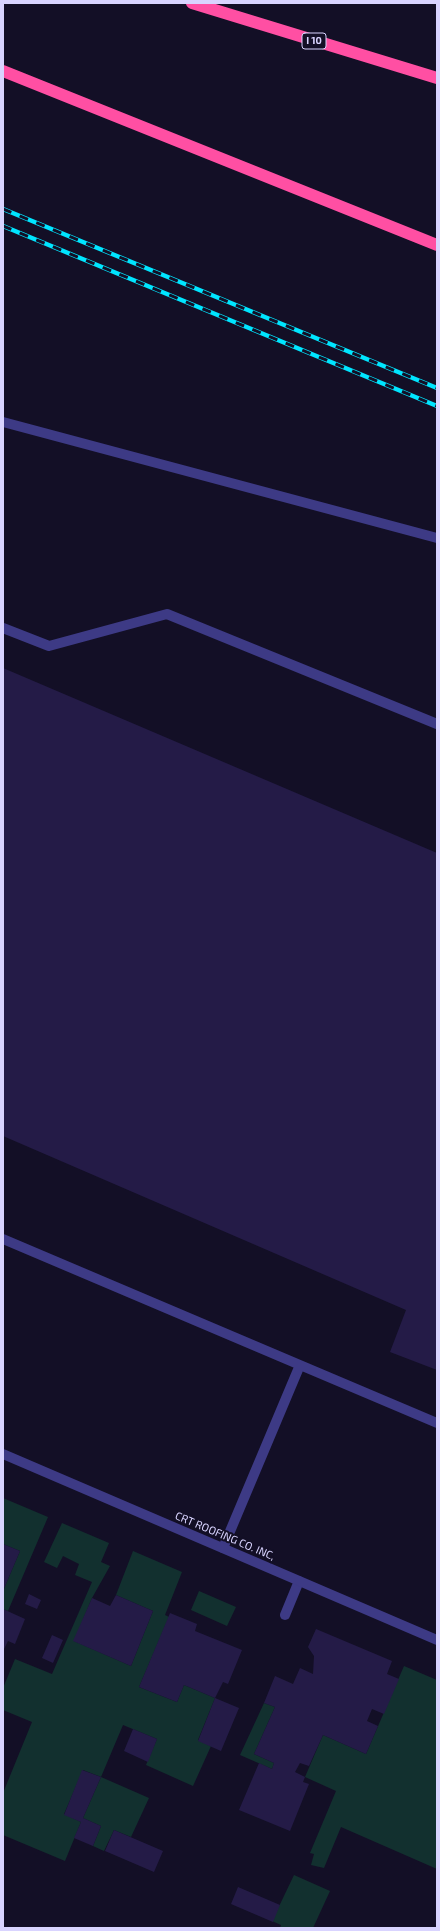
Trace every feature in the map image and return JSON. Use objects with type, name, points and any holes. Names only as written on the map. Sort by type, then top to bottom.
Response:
[{"type":"highway","name":"I 10","points":[[192,3],[437,78]]},
{"type":"highway","points":[[3,71],[437,245]]},
{"type":"street","points":[[3,422],[437,538]]},
{"type":"street","points":[[3,628],[49,646],[167,614],[437,724]]},
{"type":"street","points":[[3,1239],[437,1423]]},
{"type":"street","points":[[223,1548],[300,1365]]},
{"type":"street","name":"CRT ROOFING CO. INC,","points":[[3,1454],[437,1640]]},
{"type":"street","points":[[285,1615],[299,1581]]},
{"type":"green space","points":[[3,1498],[48,1517],[8,1611],[3,1609],[3,1591],[20,1551],[3,1544]]},
{"type":"green space","points":[[62,1523],[109,1543],[101,1562],[110,1566],[92,1598],[74,1641],[131,1666],[153,1611],[116,1595],[133,1551],[182,1572],[165,1615],[169,1617],[139,1687],[177,1702],[184,1685],[215,1698],[198,1740],[211,1746],[193,1786],[146,1765],[157,1739],[123,1725],[101,1777],[83,1770],[64,1814],[81,1822],[65,1861],[3,1835],[3,1793],[32,1722],[3,1710],[3,1688],[15,1659],[52,1674],[92,1582],[75,1575],[79,1564],[63,1556],[57,1568],[44,1562]]},
{"type":"green space","points":[[199,1591],[236,1607],[227,1626],[191,1610]]},
{"type":"green space","points":[[404,1666],[437,1680],[437,1869],[341,1827],[324,1868],[311,1865],[314,1854],[310,1853],[336,1791],[305,1777],[323,1735],[366,1754]]},
{"type":"green space","points":[[264,1703],[275,1707],[254,1754],[274,1763],[272,1769],[240,1755]]},
{"type":"green space","points":[[101,1777],[149,1798],[131,1837],[114,1830],[104,1851],[93,1846],[101,1826],[83,1818]]},
{"type":"green space","points":[[294,1875],[330,1891],[313,1928],[280,1928],[281,1925],[272,1921]]},
{"type":"building","points":[[3,668],[437,853],[437,1370],[390,1352],[406,1310],[3,1136]]},
{"type":"building","points":[[3,1544],[20,1551],[3,1591]]},
{"type":"building","points":[[29,1594],[41,1600],[37,1609],[25,1604]]},
{"type":"building","points":[[116,1595],[153,1611],[131,1666],[73,1641],[92,1598],[110,1606]]},
{"type":"building","points":[[3,1609],[25,1619],[15,1644],[8,1641],[3,1651]]},
{"type":"building","points":[[170,1613],[197,1624],[195,1631],[242,1650],[228,1684],[223,1682],[215,1698],[184,1685],[177,1702],[139,1687]]},
{"type":"building","points":[[316,1629],[392,1661],[387,1674],[399,1679],[384,1714],[372,1709],[367,1721],[378,1726],[366,1754],[323,1735],[309,1766],[300,1763],[295,1772],[305,1777],[303,1782],[309,1784],[290,1831],[239,1810],[259,1763],[272,1769],[274,1763],[254,1754],[275,1707],[264,1703],[275,1676],[293,1684],[300,1668],[313,1674],[314,1656],[308,1647]]},
{"type":"building","points":[[52,1635],[63,1640],[53,1663],[42,1658]]},
{"type":"building","points":[[215,1698],[239,1708],[221,1751],[198,1741]]},
{"type":"building","points":[[133,1729],[157,1739],[148,1762],[124,1751]]},
{"type":"building","points":[[82,1770],[101,1777],[83,1818],[101,1826],[93,1846],[74,1838],[81,1822],[64,1815]]},
{"type":"building","points":[[114,1830],[163,1851],[154,1872],[105,1851]]},
{"type":"building","points":[[238,1887],[280,1905],[273,1922],[231,1904]]},
{"type":"railway","points":[[3,209],[437,388]]},
{"type":"railway","points":[[3,226],[437,406]]}]
